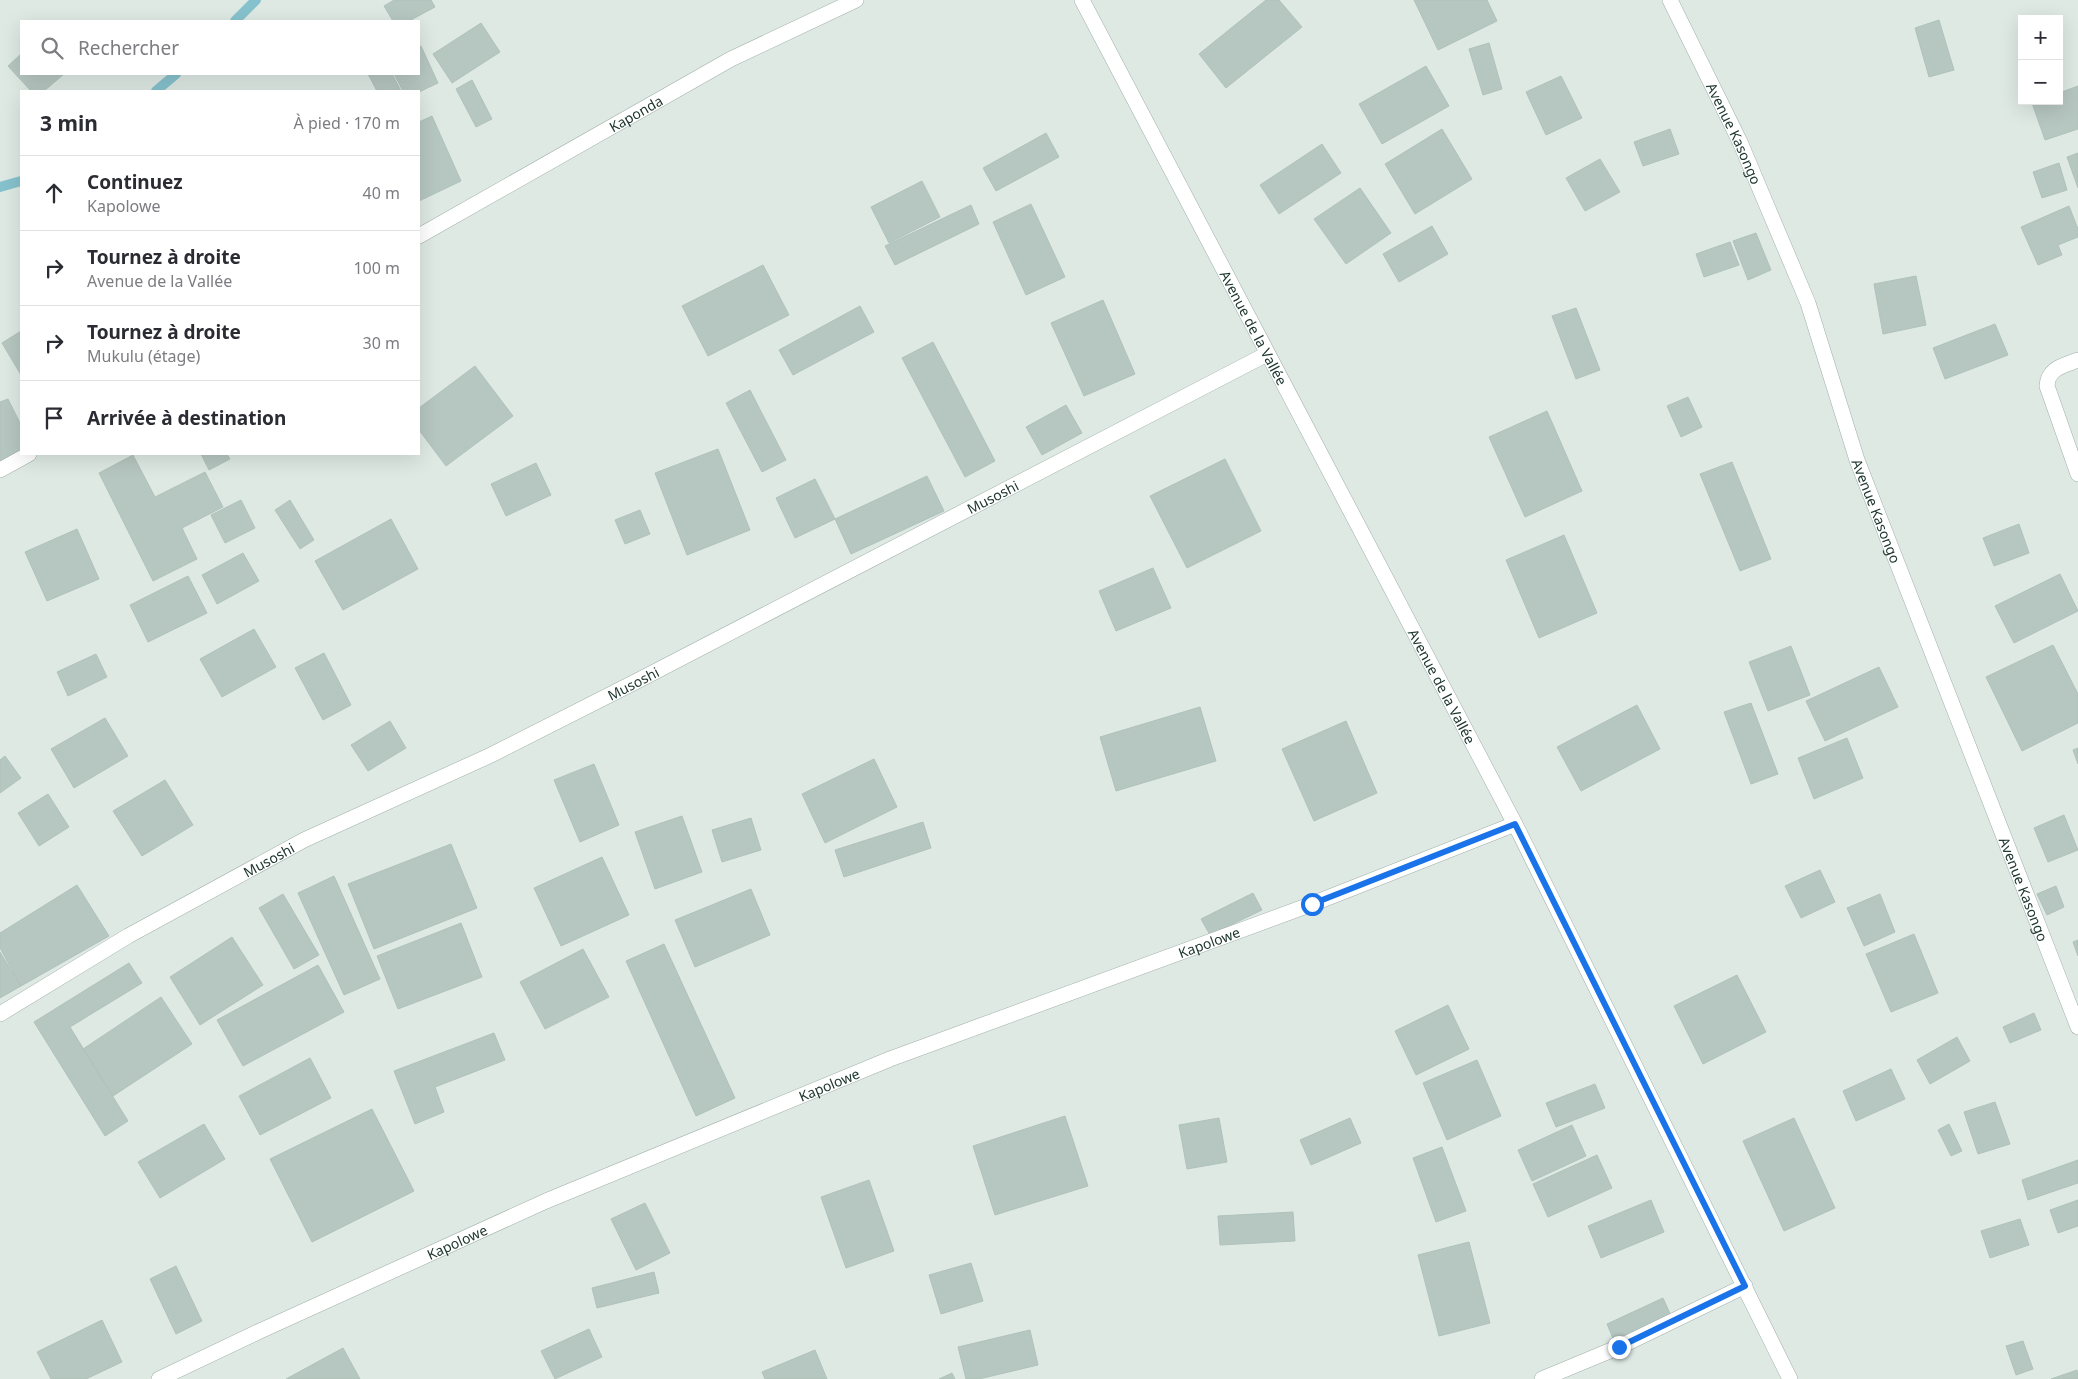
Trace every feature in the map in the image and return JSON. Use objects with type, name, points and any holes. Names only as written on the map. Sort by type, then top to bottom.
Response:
[{"type":"street","name":"Kaponda","points":[[420,235],[731,59],[856,0]]},
{"type":"street","name":"Avenue de la Vallée","points":[[1082,0],[1515,824],[1790,1379]]},
{"type":"street","name":"Avenue Kasongo","points":[[1675,1],[1740,142],[1808,303],[1856,460],[2078,1027]]},
{"type":"street","name":"Musoshi","points":[[0,1014],[128,936],[304,840],[491,755],[1267,354]]},
{"type":"street","points":[[2078,360],[2053,370],[2047,380],[2047,386],[2078,474]]},
{"type":"street","points":[[0,470],[27,455]]},
{"type":"street","name":"Kapolowe","points":[[159,1379],[260,1330],[546,1200],[890,1059],[1312,904],[1515,824]]},
{"type":"street","points":[[1542,1379],[1619,1347],[1745,1286]]},
{"type":"building","points":[[394,0],[431,0],[435,7],[411,20],[392,20],[384,6]]},
{"type":"building","points":[[1266,0],[1279,0],[1302,27],[1226,88],[1199,54]]},
{"type":"building","points":[[1414,0],[1487,0],[1497,21],[1438,50]]},
{"type":"building","points":[[1939,20],[1954,70],[1929,77],[1915,28]]},
{"type":"building","points":[[481,23],[500,52],[452,83],[433,54]]},
{"type":"building","points":[[1489,43],[1502,89],[1483,95],[1469,49]]},
{"type":"building","points":[[420,46],[438,83],[420,92],[420,90],[402,90],[395,75],[420,75]]},
{"type":"building","points":[[20,55],[20,75],[63,75],[45,90],[30,90],[8,66]]},
{"type":"building","points":[[1426,66],[1449,106],[1382,144],[1359,104]]},
{"type":"building","points":[[369,75],[393,75],[400,90],[376,90]]},
{"type":"building","points":[[1561,76],[1582,118],[1546,135],[1526,92]]},
{"type":"building","points":[[472,80],[492,119],[476,127],[456,89]]},
{"type":"building","points":[[2078,86],[2078,129],[2045,140],[2033,105],[2063,105],[2063,92]]},
{"type":"building","points":[[432,116],[461,181],[420,201],[420,122]]},
{"type":"building","points":[[1442,129],[1472,179],[1415,214],[1385,164]]},
{"type":"building","points":[[1670,129],[1679,154],[1643,166],[1634,142]]},
{"type":"building","points":[[1046,133],[1059,157],[996,191],[983,168]]},
{"type":"building","points":[[1322,144],[1341,173],[1279,214],[1260,185]]},
{"type":"building","points":[[2078,153],[2078,188],[2067,157]]},
{"type":"building","points":[[1600,159],[1620,192],[1585,211],[1566,178]]},
{"type":"building","points":[[2059,163],[2067,190],[2042,198],[2033,172]]},
{"type":"building","points":[[922,181],[940,217],[889,243],[871,207]]},
{"type":"building","points":[[1360,188],[1391,233],[1346,264],[1314,219]]},
{"type":"building","points":[[1031,204],[1065,277],[1026,295],[993,222]]},
{"type":"building","points":[[971,205],[979,224],[895,265],[885,246]]},
{"type":"building","points":[[2069,206],[2078,229],[2078,237],[2058,245],[2062,255],[2038,265],[2021,227]]},
{"type":"building","points":[[1432,226],[1448,254],[1399,282],[1383,254]]},
{"type":"building","points":[[1756,233],[1771,270],[1748,280],[1733,241]]},
{"type":"building","points":[[1730,242],[1739,265],[1704,277],[1696,254]]},
{"type":"building","points":[[763,265],[789,315],[708,356],[682,306]]},
{"type":"building","points":[[1916,276],[1926,325],[1883,334],[1874,284]]},
{"type":"building","points":[[1103,300],[1135,374],[1084,396],[1051,323]]},
{"type":"building","points":[[860,306],[874,332],[793,375],[779,350]]},
{"type":"building","points":[[1576,308],[1600,370],[1576,379],[1552,316]]},
{"type":"building","points":[[1995,324],[2008,355],[1945,379],[1933,348]]},
{"type":"building","points":[[20,332],[20,373],[2,343]]},
{"type":"building","points":[[933,342],[995,461],[965,477],[902,358]]},
{"type":"building","points":[[475,366],[513,416],[446,466],[420,431],[420,407]]},
{"type":"building","points":[[750,390],[786,460],[762,472],[726,403]]},
{"type":"building","points":[[1688,397],[1702,427],[1681,437],[1667,406]]},
{"type":"building","points":[[8,399],[20,423],[20,453],[0,464],[0,402]]},
{"type":"building","points":[[1066,405],[1082,433],[1042,455],[1026,427]]},
{"type":"building","points":[[1547,411],[1582,491],[1525,517],[1489,437]]},
{"type":"building","points":[[718,449],[750,530],[687,555],[655,473]]},
{"type":"building","points":[[133,455],[155,497],[205,472],[223,507],[182,528],[197,559],[153,581],[99,473]]},
{"type":"building","points":[[202,455],[228,455],[230,459],[209,470]]},
{"type":"building","points":[[1225,459],[1261,531],[1187,568],[1150,496]]},
{"type":"building","points":[[1732,462],[1771,559],[1740,571],[1700,474]]},
{"type":"building","points":[[536,463],[551,495],[506,516],[491,484]]},
{"type":"building","points":[[927,476],[944,511],[851,554],[835,519]]},
{"type":"building","points":[[815,479],[835,519],[795,538],[776,498]]},
{"type":"building","points":[[241,500],[255,528],[225,543],[211,515]]},
{"type":"building","points":[[290,500],[314,540],[300,549],[275,510]]},
{"type":"building","points":[[640,510],[650,534],[625,544],[615,520]]},
{"type":"building","points":[[391,519],[418,569],[343,610],[315,561]]},
{"type":"building","points":[[2019,524],[2029,553],[1994,566],[1983,538]]},
{"type":"building","points":[[77,529],[99,579],[47,601],[25,552]]},
{"type":"building","points":[[1564,535],[1597,613],[1539,638],[1506,560]]},
{"type":"building","points":[[243,553],[259,581],[217,604],[202,575]]},
{"type":"building","points":[[1153,568],[1171,608],[1116,631],[1099,591]]},
{"type":"building","points":[[2060,574],[2078,611],[2014,643],[1995,606]]},
{"type":"building","points":[[188,576],[207,613],[148,642],[130,605]]},
{"type":"building","points":[[254,629],[276,667],[222,697],[200,659]]},
{"type":"building","points":[[2053,645],[2078,694],[2078,723],[2022,751],[1986,677]]},
{"type":"building","points":[[1791,646],[1810,695],[1768,711],[1749,662]]},
{"type":"building","points":[[324,653],[351,705],[323,720],[295,668]]},
{"type":"building","points":[[96,654],[107,677],[68,696],[57,672]]},
{"type":"building","points":[[1879,667],[1898,707],[1825,741],[1806,701]]},
{"type":"building","points":[[1751,703],[1778,774],[1751,784],[1724,712]]},
{"type":"building","points":[[1637,705],[1660,749],[1581,791],[1557,747]]},
{"type":"building","points":[[1200,707],[1216,761],[1116,791],[1100,737]]},
{"type":"building","points":[[105,718],[128,756],[74,788],[51,749]]},
{"type":"building","points":[[390,721],[406,748],[368,771],[351,745]]},
{"type":"building","points":[[1346,721],[1377,793],[1314,821],[1282,749]]},
{"type":"building","points":[[1847,738],[1863,778],[1814,799],[1798,758]]},
{"type":"building","points":[[2078,748],[2078,764],[2073,750]]},
{"type":"building","points":[[5,756],[21,778],[0,793],[0,760]]},
{"type":"building","points":[[874,759],[897,807],[825,843],[802,794]]},
{"type":"building","points":[[594,764],[619,825],[580,842],[554,780]]},
{"type":"building","points":[[165,780],[193,825],[142,856],[113,811]]},
{"type":"building","points":[[48,794],[69,827],[39,846],[18,813]]},
{"type":"building","points":[[2064,815],[2078,850],[2048,862],[2034,828]]},
{"type":"building","points":[[682,816],[702,872],[655,889],[635,832]]},
{"type":"building","points":[[751,818],[761,850],[722,862],[712,830]]},
{"type":"building","points":[[923,822],[931,848],[844,877],[835,850]]},
{"type":"building","points":[[451,844],[477,908],[374,949],[348,884]]},
{"type":"building","points":[[602,857],[629,915],[561,946],[534,888]]},
{"type":"building","points":[[1820,870],[1835,902],[1801,918],[1785,886]]},
{"type":"building","points":[[334,876],[380,979],[344,995],[298,893]]},
{"type":"building","points":[[77,885],[109,936],[21,986],[0,948],[0,933]]},
{"type":"building","points":[[2056,886],[2064,907],[2047,915],[2037,894]]},
{"type":"building","points":[[751,889],[770,935],[695,967],[675,920]]},
{"type":"building","points":[[1253,893],[1262,910],[1210,935],[1201,919]]},
{"type":"building","points":[[283,894],[319,955],[294,969],[259,908]]},
{"type":"building","points":[[1880,894],[1895,932],[1864,946],[1847,908]]},
{"type":"building","points":[[461,923],[482,977],[398,1009],[377,956]]},
{"type":"building","points":[[1914,934],[1938,993],[1891,1012],[1866,954]]},
{"type":"building","points":[[232,937],[263,985],[200,1025],[170,977]]},
{"type":"building","points":[[2078,940],[2078,956],[2073,942]]},
{"type":"building","points":[[664,944],[735,1098],[696,1116],[626,961]]},
{"type":"building","points":[[583,949],[609,997],[545,1029],[520,982]]},
{"type":"building","points":[[0,952],[21,986],[0,998]]},
{"type":"building","points":[[129,963],[142,983],[70,1027],[128,1121],[105,1136],[34,1022]]},
{"type":"building","points":[[318,965],[344,1012],[243,1066],[217,1020]]},
{"type":"building","points":[[1737,975],[1766,1032],[1703,1064],[1674,1006]]},
{"type":"building","points":[[161,997],[192,1044],[113,1096],[83,1049]]},
{"type":"building","points":[[1448,1005],[1469,1049],[1416,1075],[1395,1031]]},
{"type":"building","points":[[2034,1013],[2041,1030],[2010,1043],[2003,1027]]},
{"type":"building","points":[[494,1033],[505,1060],[435,1087],[444,1112],[415,1124],[394,1071]]},
{"type":"building","points":[[1957,1037],[1970,1061],[1930,1084],[1917,1060]]},
{"type":"building","points":[[310,1058],[331,1098],[260,1135],[239,1096]]},
{"type":"building","points":[[1477,1060],[1501,1116],[1447,1140],[1423,1083]]},
{"type":"building","points":[[1891,1069],[1905,1099],[1856,1121],[1843,1091]]},
{"type":"building","points":[[1595,1084],[1605,1108],[1556,1127],[1546,1103]]},
{"type":"building","points":[[1995,1102],[2010,1144],[1978,1154],[1964,1112]]},
{"type":"building","points":[[372,1109],[414,1191],[312,1242],[270,1159]]},
{"type":"building","points":[[1065,1116],[1088,1186],[995,1215],[973,1146]]},
{"type":"building","points":[[1219,1118],[1227,1162],[1187,1169],[1179,1125]]},
{"type":"building","points":[[1350,1118],[1361,1143],[1311,1165],[1300,1140]]},
{"type":"building","points":[[1794,1118],[1835,1208],[1784,1231],[1743,1141]]},
{"type":"building","points":[[204,1124],[225,1159],[160,1198],[138,1162]]},
{"type":"building","points":[[1949,1124],[1962,1151],[1951,1156],[1938,1130]]},
{"type":"building","points":[[1572,1125],[1586,1156],[1532,1181],[1518,1150]]},
{"type":"building","points":[[1442,1147],[1466,1211],[1436,1222],[1413,1158]]},
{"type":"building","points":[[1597,1155],[1612,1188],[1548,1217],[1533,1184]]},
{"type":"building","points":[[2078,1160],[2078,1183],[2028,1200],[2022,1180]]},
{"type":"building","points":[[869,1180],[894,1251],[846,1268],[821,1197]]},
{"type":"building","points":[[1651,1200],[1664,1232],[1601,1258],[1588,1226]]},
{"type":"building","points":[[2078,1200],[2078,1226],[2058,1233],[2050,1210]]},
{"type":"building","points":[[645,1203],[670,1253],[636,1270],[611,1219]]},
{"type":"building","points":[[1293,1212],[1295,1241],[1220,1245],[1218,1216]]},
{"type":"building","points":[[2020,1219],[2029,1245],[1990,1258],[1981,1231]]},
{"type":"building","points":[[1469,1242],[1490,1323],[1439,1336],[1418,1255]]},
{"type":"building","points":[[971,1263],[983,1301],[941,1314],[929,1275]]},
{"type":"building","points":[[176,1266],[202,1321],[176,1334],[150,1279]]},
{"type":"building","points":[[654,1272],[659,1293],[597,1308],[592,1288]]},
{"type":"building","points":[[1663,1298],[1672,1318],[1615,1343],[1607,1324]]},
{"type":"building","points":[[102,1320],[122,1362],[86,1379],[51,1379],[37,1352]]},
{"type":"building","points":[[589,1329],[602,1357],[555,1379],[541,1351]]},
{"type":"building","points":[[1030,1330],[1038,1365],[979,1379],[966,1379],[958,1347]]},
{"type":"building","points":[[2023,1341],[2033,1369],[2016,1375],[2006,1346]]},
{"type":"building","points":[[343,1348],[360,1379],[286,1379]]},
{"type":"building","points":[[815,1350],[827,1379],[765,1379],[762,1372]]},
{"type":"building","points":[[2077,1370],[2078,1379],[2051,1379]]},
{"type":"building","points":[[952,1373],[955,1379],[939,1379]]},
{"type":"waterway","points":[[236,20],[256,0]]},
{"type":"waterway","points":[[157,90],[175,75]]},
{"type":"waterway","points":[[0,187],[20,181]]},
{"type":"route","points":[[1312,904],[1515,824],[1745,1286],[1619,1347]]}]
